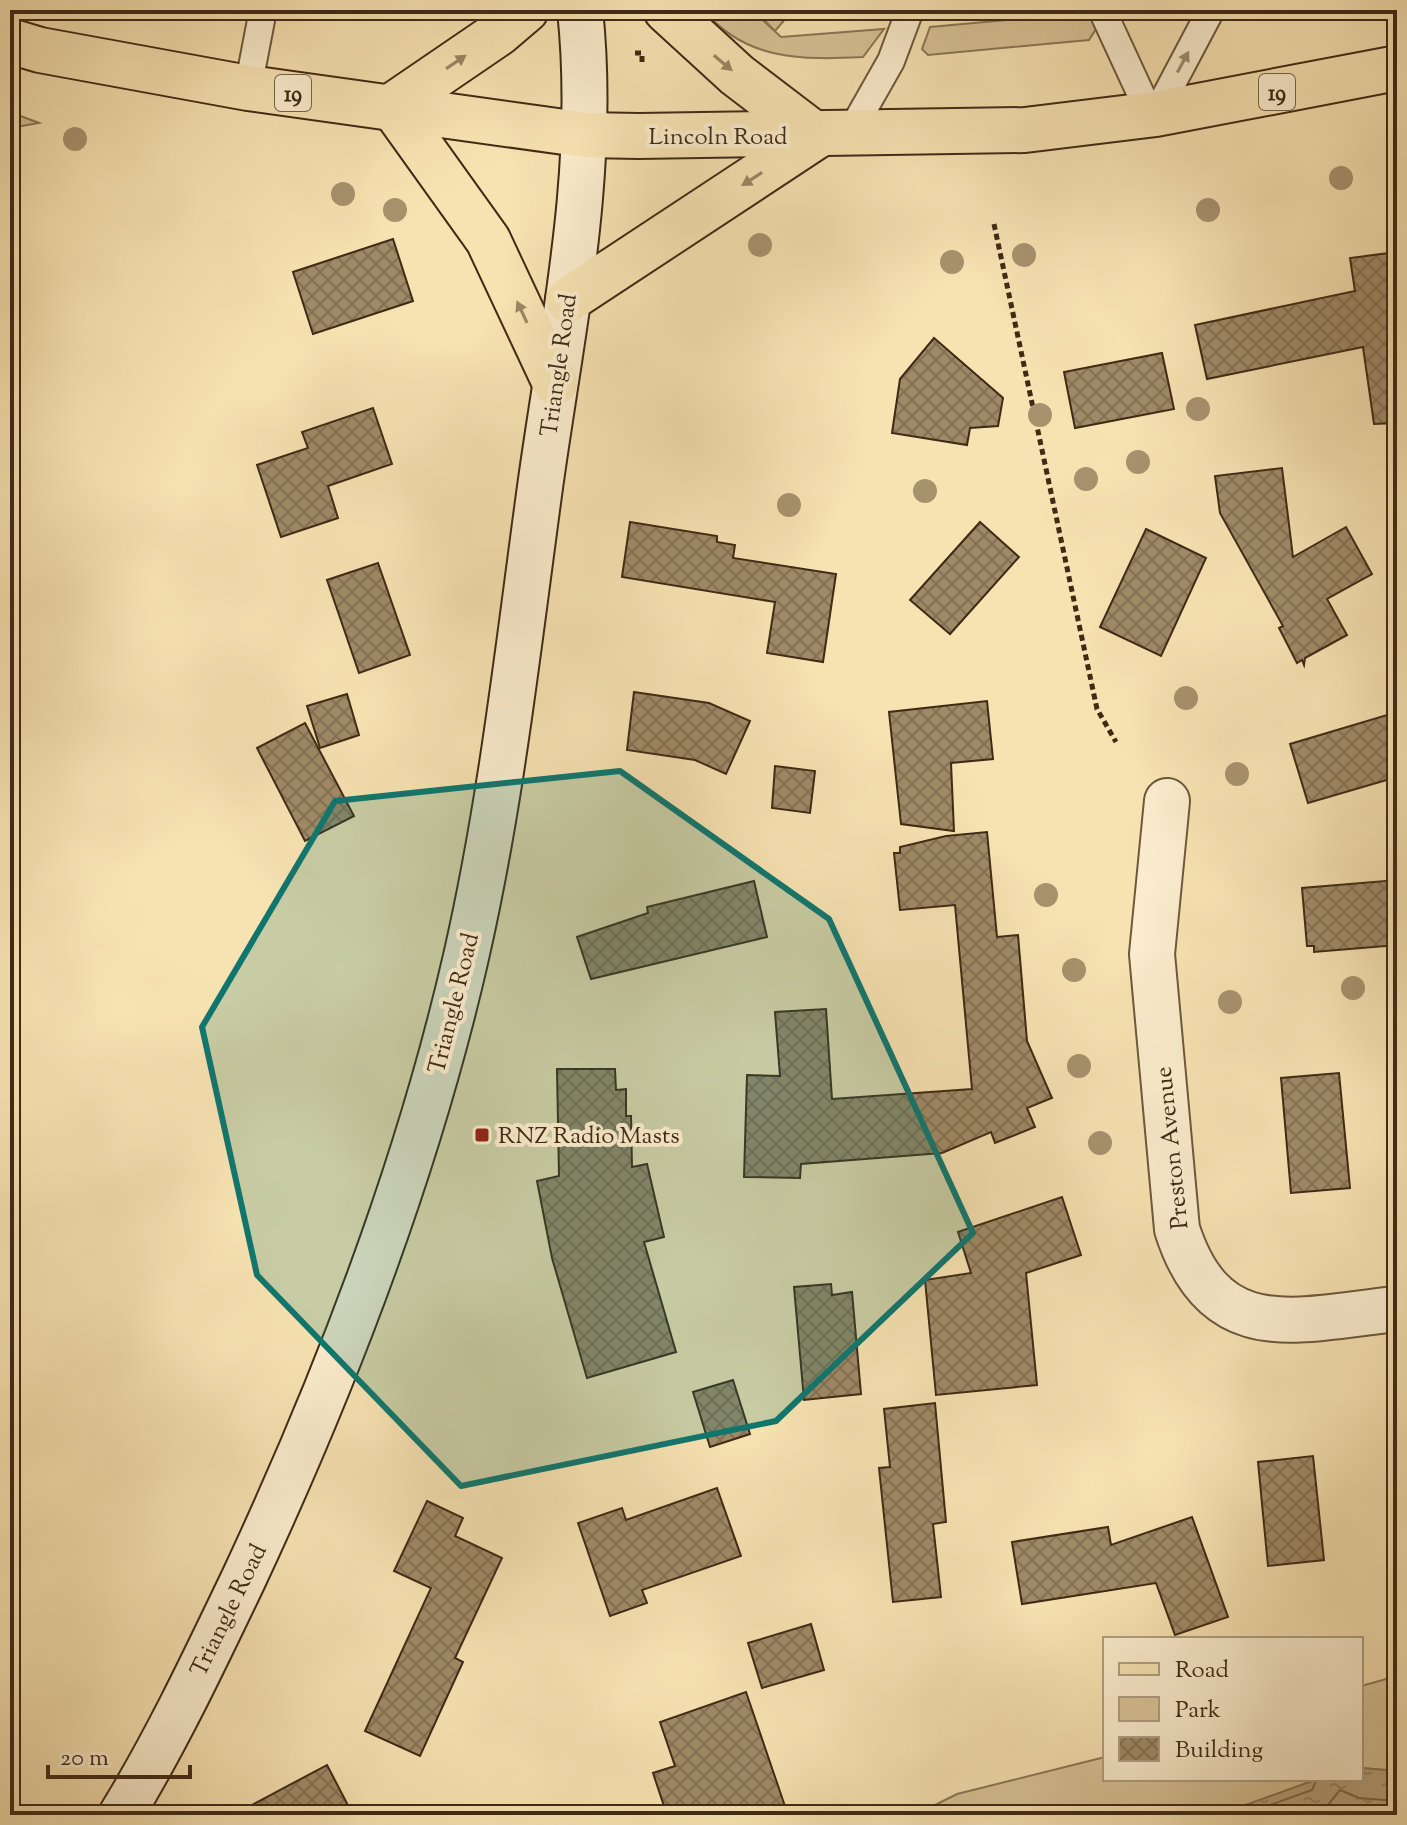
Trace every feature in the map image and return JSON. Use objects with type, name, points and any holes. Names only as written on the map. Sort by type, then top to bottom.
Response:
[{"type":"main road","points":[[526,10],[499,33],[392,106],[488,240],[555,383]]},
{"type":"main road","name":"Triangle Road","points":[[121,1815],[214,1642],[285,1490],[368,1282],[441,1061],[486,855],[568,300],[586,135],[580,10]]},
{"type":"main road","points":[[568,300],[833,135],[737,75],[666,10]]},
{"type":"main road","name":"Lincoln Road","points":[[20,47],[248,88],[586,135],[833,135],[1025,130],[1153,114],[1397,68]]},
{"type":"main road","name":"Preston Avenue","points":[[1167,801],[1152,954],[1177,1229],[1188,1263],[1211,1292],[1244,1314],[1275,1321],[1397,1309]]},
{"type":"lane","points":[[248,88],[263,10]]},
{"type":"lane","points":[[833,135],[891,61],[910,10]]},
{"type":"lane","points":[[1153,114],[1208,12]]},
{"type":"lane","points":[[1108,15],[1153,114]]},
{"type":"path","points":[[390,10],[422,14],[459,11]]},
{"type":"path","points":[[635,53],[642,53],[642,63]]},
{"type":"path","points":[[994,224],[1097,709],[1116,742]]},
{"type":"highlighted area","points":[[620,771],[829,919],[973,1233],[776,1421],[461,1486],[257,1275],[202,1027],[335,801]]},
{"type":"green space","points":[[704,10],[752,10],[781,37],[884,29],[863,57],[798,57],[757,48],[738,39],[720,27]]},
{"type":"green space","points":[[754,10],[793,10],[775,31]]},
{"type":"green space","points":[[1094,12],[1096,29],[1089,40],[928,55],[922,49],[930,27]]},
{"type":"green space","points":[[10,112],[39,123],[10,128]]},
{"type":"green space","points":[[1397,1676],[1397,1771],[1363,1768],[1363,1685]]},
{"type":"green space","points":[[1103,1758],[1103,1781],[1312,1781],[1218,1815],[915,1815],[957,1794]]},
{"type":"water","points":[[1363,1768],[1397,1771],[1397,1815],[1218,1815],[1312,1781],[1363,1781]]},
{"type":"building","points":[[393,239],[413,301],[313,334],[293,272]]},
{"type":"building","points":[[1397,252],[1397,423],[1374,424],[1363,347],[1207,379],[1195,325],[1355,291],[1350,258]]},
{"type":"building","points":[[934,338],[1003,398],[998,426],[970,428],[967,445],[892,433],[900,379]]},
{"type":"building","points":[[1162,353],[1174,409],[1075,428],[1064,372]]},
{"type":"building","points":[[373,408],[392,464],[328,486],[338,518],[281,537],[257,465],[308,448],[302,432]]},
{"type":"building","points":[[1282,468],[1293,557],[1346,527],[1372,574],[1327,599],[1347,635],[1305,658],[1304,665],[1302,660],[1297,663],[1279,628],[1283,626],[1220,513],[1215,476]]},
{"type":"building","points":[[630,522],[717,536],[717,542],[735,545],[733,558],[836,574],[823,662],[767,653],[775,602],[622,577]]},
{"type":"building","points":[[980,522],[1019,557],[950,634],[910,600]]},
{"type":"building","points":[[1146,529],[1206,558],[1161,656],[1100,627]]},
{"type":"building","points":[[378,563],[410,655],[359,673],[327,580]]},
{"type":"building","points":[[634,692],[709,703],[750,721],[726,774],[695,760],[627,750]]},
{"type":"building","points":[[347,694],[359,735],[320,748],[307,706]]},
{"type":"building","points":[[987,701],[993,759],[951,763],[954,831],[901,824],[889,712]]},
{"type":"building","points":[[1397,712],[1397,777],[1308,803],[1290,744]]},
{"type":"building","points":[[305,723],[354,816],[305,841],[257,748]]},
{"type":"building","points":[[775,766],[815,771],[810,813],[772,808]]},
{"type":"building","points":[[987,832],[997,937],[1018,935],[1027,1041],[1052,1098],[1027,1108],[1035,1127],[995,1143],[991,1132],[942,1153],[801,1164],[800,1178],[744,1177],[747,1075],[780,1076],[775,1012],[826,1009],[832,1099],[972,1089],[955,905],[900,910],[894,853],[900,853],[900,847],[946,836]]},
{"type":"building","points":[[1397,880],[1397,945],[1314,952],[1314,946],[1307,946],[1302,888]]},
{"type":"building","points":[[754,881],[767,937],[591,979],[577,937],[648,913],[647,907]]},
{"type":"building","points":[[557,1069],[615,1069],[616,1090],[626,1089],[626,1116],[631,1116],[632,1167],[647,1164],[664,1237],[644,1242],[676,1352],[587,1378],[552,1258],[537,1181],[559,1176]]},
{"type":"building","points":[[1339,1073],[1350,1188],[1291,1193],[1281,1078]]},
{"type":"building","points":[[1062,1197],[1081,1255],[1026,1273],[1037,1385],[936,1395],[925,1280],[971,1273],[958,1232]]},
{"type":"building","points":[[831,1284],[832,1295],[852,1292],[861,1394],[804,1400],[794,1287]]},
{"type":"building","points":[[733,1380],[750,1434],[710,1447],[693,1392]]},
{"type":"building","points":[[935,1403],[946,1522],[933,1524],[941,1597],[893,1602],[879,1468],[890,1467],[884,1409]]},
{"type":"building","points":[[1313,1456],[1324,1560],[1268,1566],[1258,1462]]},
{"type":"building","points":[[717,1488],[741,1556],[642,1590],[647,1603],[610,1616],[578,1523],[622,1508],[626,1520]]},
{"type":"building","points":[[427,1501],[463,1518],[455,1536],[502,1558],[455,1658],[463,1662],[420,1756],[365,1731],[431,1588],[394,1571]]},
{"type":"building","points":[[1192,1517],[1228,1617],[1175,1635],[1156,1583],[1022,1604],[1012,1542],[1108,1527],[1111,1545]]},
{"type":"building","points":[[811,1624],[824,1670],[762,1688],[748,1643]]},
{"type":"building","points":[[746,1692],[788,1815],[667,1815],[653,1773],[675,1766],[660,1722]]},
{"type":"building","points":[[327,1765],[353,1815],[233,1815]]},
{"type":"place","name":"RNZ Radio Masts","points":[[482,1135]]}]
